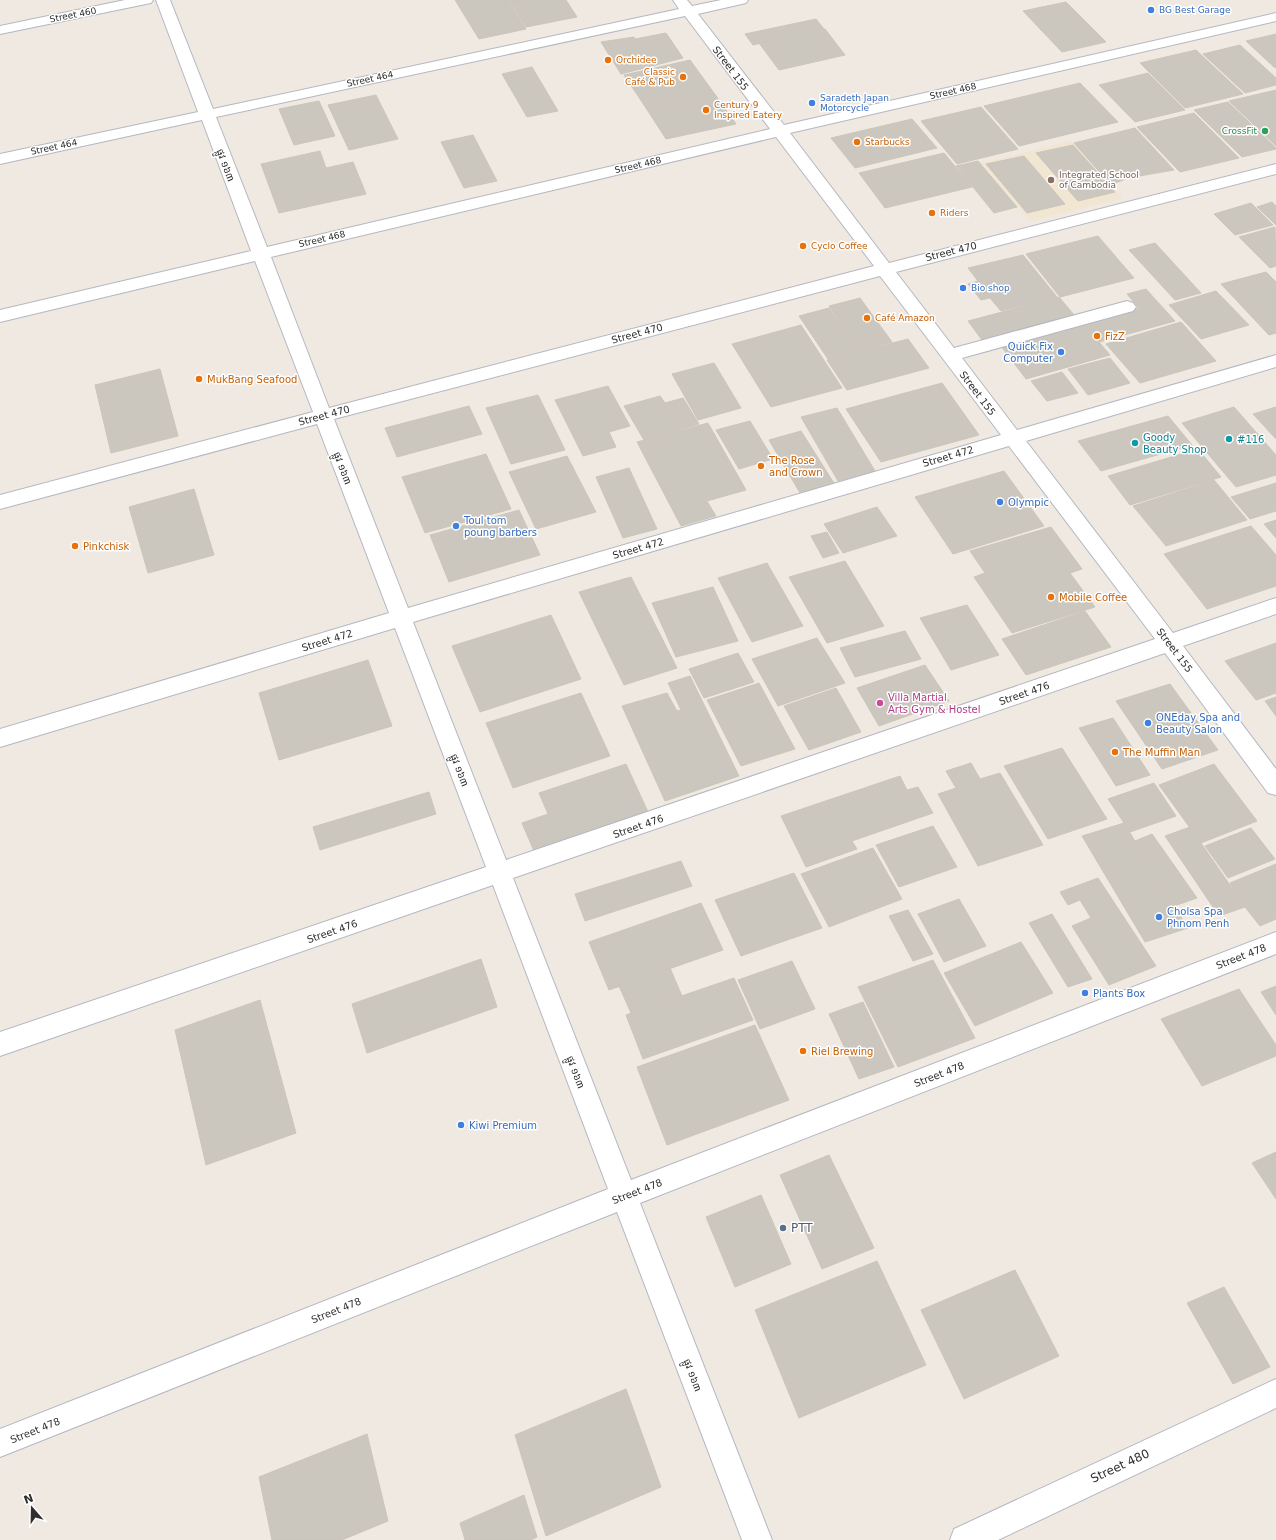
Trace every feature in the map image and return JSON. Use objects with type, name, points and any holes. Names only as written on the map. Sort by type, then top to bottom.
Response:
[{"type":"street","name":"Street 460","points":[[0,30],[146,0]]},
{"type":"street","name":"ផ្លូវ ១៦៣","points":[[163,0],[757,1540]]},
{"type":"street","name":"Street 464","points":[[0,159],[207,114],[684,6],[741,0]]},
{"type":"street","name":"Street 155","points":[[684,6],[1169,643],[1276,786]]},
{"type":"street","name":"Street 468","points":[[0,316],[780,131],[1276,17]]},
{"type":"street","name":"Street 470","points":[[0,502],[323,415],[884,268],[1276,169]]},
{"type":"street","points":[[950,355],[1127,307]]},
{"type":"street","name":"Street 472","points":[[0,738],[401,618],[1276,361]]},
{"type":"street","name":"Street 476","points":[[0,1044],[500,874],[1276,606]]},
{"type":"street","name":"Street 478","points":[[0,1443],[624,1196],[1276,943]]},
{"type":"street","name":"Street 480","points":[[964,1540],[1276,1392]]},
{"type":"shaded area","name":"Integrated School of Cambodia","points":[[1071,141],[1123,198],[1030,221],[981,163]]},
{"type":"building","points":[[455,0],[508,0],[526,29],[479,39]]},
{"type":"building","points":[[509,0],[566,0],[577,17],[526,27]]},
{"type":"building","points":[[1066,2],[1106,42],[1062,52],[1023,11]]},
{"type":"building","points":[[816,19],[824,29],[753,45],[745,34]]},
{"type":"building","points":[[825,29],[845,55],[779,70],[759,43]]},
{"type":"building","points":[[666,33],[683,58],[621,74],[601,42],[634,37],[635,39]]},
{"type":"building","points":[[1276,34],[1276,67],[1275,68],[1246,41]]},
{"type":"building","points":[[1240,45],[1276,78],[1276,85],[1245,93],[1203,54]]},
{"type":"building","points":[[1196,50],[1243,94],[1185,108],[1140,63]]},
{"type":"building","points":[[690,60],[714,93],[646,108],[624,75]]},
{"type":"building","points":[[532,67],[558,111],[527,117],[502,74]]},
{"type":"building","points":[[1148,73],[1185,110],[1135,122],[1099,85]]},
{"type":"building","points":[[1080,83],[1118,122],[1019,146],[984,106]]},
{"type":"building","points":[[1276,90],[1276,146],[1229,101]]},
{"type":"building","points":[[714,93],[736,124],[666,139],[646,108]]},
{"type":"building","points":[[376,95],[398,139],[349,150],[328,105]]},
{"type":"building","points":[[319,101],[335,136],[294,145],[279,109]]},
{"type":"building","points":[[1228,102],[1276,149],[1242,157],[1194,110]]},
{"type":"building","points":[[981,107],[1018,149],[957,164],[921,121]]},
{"type":"building","points":[[1194,113],[1239,158],[1180,172],[1137,127]]},
{"type":"building","points":[[912,119],[937,148],[855,168],[831,138]]},
{"type":"building","points":[[1135,128],[1174,170],[1128,178],[1111,185],[1074,143]]},
{"type":"building","points":[[473,135],[497,181],[464,188],[441,142]]},
{"type":"building","points":[[1073,145],[1115,192],[1078,201],[1036,153]]},
{"type":"building","points":[[320,151],[326,168],[353,162],[366,194],[279,213],[261,164]]},
{"type":"building","points":[[944,153],[972,187],[885,208],[859,173]]},
{"type":"building","points":[[1024,156],[1065,204],[1027,213],[986,164]]},
{"type":"building","points":[[978,161],[1017,207],[994,213],[956,166]]},
{"type":"building","points":[[1272,202],[1276,206],[1276,225],[1257,207]]},
{"type":"building","points":[[1251,203],[1273,225],[1235,235],[1214,214]]},
{"type":"building","points":[[1275,227],[1276,266],[1270,268],[1239,237]]},
{"type":"building","points":[[1098,236],[1134,278],[1060,297],[1026,254]]},
{"type":"building","points":[[1155,243],[1201,293],[1175,300],[1129,250]]},
{"type":"building","points":[[1023,255],[1057,297],[1001,311],[990,298],[981,300],[968,284],[978,281],[968,268]]},
{"type":"building","points":[[1266,272],[1276,282],[1276,333],[1269,335],[1221,284]]},
{"type":"building","points":[[1146,289],[1175,321],[1099,342],[1110,355],[1026,379],[1001,346],[1139,308],[1127,294]]},
{"type":"building","points":[[1216,291],[1249,325],[1201,339],[1169,305]]},
{"type":"building","points":[[1059,297],[1074,315],[982,340],[968,321]]},
{"type":"building","points":[[860,298],[892,342],[859,351],[829,306]]},
{"type":"building","points":[[829,308],[859,351],[828,359],[799,316]]},
{"type":"building","points":[[1181,322],[1216,361],[1140,383],[1106,344]]},
{"type":"building","points":[[801,325],[842,388],[771,407],[732,344]]},
{"type":"building","points":[[908,339],[929,368],[847,390],[827,360]]},
{"type":"building","points":[[1110,358],[1130,383],[1088,395],[1068,369]]},
{"type":"building","points":[[714,363],[741,408],[698,420],[672,374]]},
{"type":"building","points":[[160,369],[178,436],[111,453],[95,385]]},
{"type":"building","points":[[1062,372],[1078,393],[1047,401],[1031,381]]},
{"type":"building","points":[[942,383],[979,435],[881,462],[846,409]]},
{"type":"building","points":[[608,386],[630,426],[609,432],[616,447],[583,456],[555,400]]},
{"type":"building","points":[[538,395],[565,450],[511,464],[486,408]]},
{"type":"building","points":[[660,396],[665,403],[683,398],[699,424],[644,440],[624,406]]},
{"type":"building","points":[[469,406],[482,434],[397,457],[385,428]]},
{"type":"building","name":"#116","points":[[1234,407],[1276,455],[1276,475],[1236,487],[1182,423]]},
{"type":"building","points":[[1276,407],[1276,439],[1253,414]]},
{"type":"building","points":[[837,408],[875,471],[838,481],[801,417]]},
{"type":"building","name":"Goody Beauty Shop","points":[[1168,416],[1192,445],[1101,471],[1078,441]]},
{"type":"building","points":[[750,421],[773,459],[739,469],[716,430]]},
{"type":"building","points":[[708,423],[746,490],[707,501],[716,516],[681,526],[637,442]]},
{"type":"building","points":[[801,431],[837,488],[803,498],[769,440]]},
{"type":"building","points":[[1198,449],[1221,477],[1130,505],[1108,476]]},
{"type":"building","points":[[486,454],[511,509],[425,533],[402,477]]},
{"type":"building","points":[[567,456],[596,512],[536,529],[509,472]]},
{"type":"building","points":[[629,468],[657,529],[623,538],[596,477]]},
{"type":"building","points":[[1004,471],[1044,526],[953,554],[915,497]]},
{"type":"building","points":[[1214,480],[1247,520],[1166,546],[1133,506]]},
{"type":"building","points":[[1276,483],[1276,511],[1250,519],[1231,497]]},
{"type":"building","points":[[194,489],[214,555],[148,573],[129,507]]},
{"type":"building","points":[[877,507],[897,536],[843,553],[824,524]]},
{"type":"building","points":[[519,510],[540,555],[449,582],[430,535]]},
{"type":"building","points":[[1276,520],[1276,538],[1264,524]]},
{"type":"building","points":[[1251,526],[1276,555],[1276,586],[1207,609],[1164,554]]},
{"type":"building","points":[[1051,527],[1082,569],[1070,573],[1095,607],[1012,633],[974,577],[985,573],[970,551]]},
{"type":"building","points":[[827,532],[839,553],[823,558],[811,536]]},
{"type":"building","points":[[845,561],[884,626],[827,643],[789,577]]},
{"type":"building","points":[[767,563],[803,626],[752,642],[718,578]]},
{"type":"building","points":[[631,577],[677,668],[624,685],[579,592]]},
{"type":"building","points":[[713,587],[738,641],[676,657],[652,603]]},
{"type":"building","points":[[967,605],[999,655],[951,670],[920,618]]},
{"type":"building","points":[[1085,611],[1111,647],[1026,675],[1002,639]]},
{"type":"building","points":[[551,615],[581,679],[480,712],[452,646]]},
{"type":"building","points":[[905,631],[921,659],[855,677],[840,648]]},
{"type":"building","points":[[817,638],[845,683],[778,706],[752,659]]},
{"type":"building","points":[[1276,643],[1276,693],[1256,700],[1225,661]]},
{"type":"building","points":[[738,653],[754,682],[704,698],[689,669]]},
{"type":"building","points":[[368,660],[392,726],[279,760],[259,693]]},
{"type":"building","points":[[925,665],[949,701],[879,726],[857,688]]},
{"type":"building","points":[[690,676],[739,776],[665,801],[622,706],[667,693],[677,711],[681,710],[668,683]]},
{"type":"building","points":[[759,683],[795,749],[741,766],[707,700]]},
{"type":"building","points":[[1170,684],[1218,750],[1162,769],[1116,701]]},
{"type":"building","points":[[836,688],[861,732],[809,750],[784,706]]},
{"type":"building","points":[[581,693],[610,756],[513,788],[486,723]]},
{"type":"building","points":[[1276,697],[1276,716],[1265,701]]},
{"type":"building","name":"The Muffin Man","points":[[1113,718],[1150,775],[1116,786],[1079,728]]},
{"type":"building","points":[[1062,748],[1107,819],[1048,839],[1004,766]]},
{"type":"building","points":[[971,763],[980,779],[1000,773],[1043,845],[978,866],[938,794],[956,788],[946,771]]},
{"type":"building","points":[[626,764],[648,812],[534,851],[522,823],[548,814],[539,793]]},
{"type":"building","points":[[1214,764],[1257,821],[1201,843],[1159,785]]},
{"type":"building","points":[[900,776],[907,790],[918,787],[933,813],[852,841],[857,849],[806,867],[781,816]]},
{"type":"building","points":[[1154,783],[1176,816],[1130,832],[1108,799]]},
{"type":"building","points":[[429,792],[436,814],[320,850],[313,827]]},
{"type":"building","points":[[1124,823],[1188,928],[1145,942],[1082,836]]},
{"type":"building","points":[[933,826],[957,867],[899,887],[876,845]]},
{"type":"building","points":[[1190,827],[1245,907],[1219,916],[1165,836]]},
{"type":"building","points":[[1251,828],[1275,859],[1228,878],[1205,846]]},
{"type":"building","points":[[1152,834],[1197,898],[1174,906],[1135,841]]},
{"type":"building","points":[[873,848],[902,899],[829,927],[801,874]]},
{"type":"building","points":[[681,861],[692,886],[585,921],[575,894]]},
{"type":"building","points":[[1276,864],[1276,919],[1260,926],[1245,907],[1230,883]]},
{"type":"building","points":[[794,873],[822,928],[741,956],[715,900]]},
{"type":"building","points":[[1098,878],[1156,966],[1109,985],[1072,926],[1091,918],[1080,900],[1068,905],[1060,892]]},
{"type":"building","points":[[959,899],[986,946],[944,962],[918,914]]},
{"type":"building","points":[[701,903],[723,950],[609,990],[589,942]]},
{"type":"building","points":[[908,910],[933,954],[913,961],[889,916]]},
{"type":"building","points":[[1052,914],[1092,979],[1068,987],[1029,923]]},
{"type":"building","points":[[1021,942],[1053,993],[975,1026],[944,973]]},
{"type":"building","points":[[481,959],[497,1007],[367,1053],[352,1004]]},
{"type":"building","points":[[933,960],[975,1038],[898,1067],[858,987]]},
{"type":"building","points":[[792,961],[815,1009],[760,1029],[738,980]]},
{"type":"building","points":[[670,968],[682,996],[631,1013],[619,986]]},
{"type":"building","points":[[734,978],[753,1020],[643,1059],[626,1015]]},
{"type":"building","points":[[1276,986],[1276,1015],[1261,992]]},
{"type":"building","points":[[1239,989],[1276,1045],[1276,1056],[1202,1086],[1161,1019]]},
{"type":"building","points":[[260,1000],[296,1133],[206,1165],[175,1030]]},
{"type":"building","points":[[863,1002],[894,1067],[859,1079],[829,1014]]},
{"type":"building","points":[[755,1025],[789,1100],[667,1145],[637,1067]]},
{"type":"building","points":[[1276,1152],[1276,1199],[1252,1163]]},
{"type":"building","points":[[829,1155],[874,1248],[822,1269],[780,1175]]},
{"type":"building","points":[[761,1195],[791,1264],[735,1287],[706,1217]]},
{"type":"building","points":[[877,1261],[926,1365],[799,1418],[755,1310]]},
{"type":"building","points":[[1015,1270],[1059,1356],[964,1399],[921,1310]]},
{"type":"building","points":[[1224,1287],[1270,1367],[1233,1384],[1187,1303]]},
{"type":"building","points":[[626,1389],[661,1487],[546,1536],[515,1435]]},
{"type":"building","points":[[367,1434],[388,1521],[342,1540],[272,1540],[259,1477]]},
{"type":"building","points":[[524,1495],[537,1537],[531,1540],[465,1540],[460,1523]]},
{"type":"place","name":"BG Best Garage","points":[[1151,10]]},
{"type":"place","name":"Orchidee","points":[[608,60]]},
{"type":"place","name":"Classic Café & Pub","points":[[683,77]]},
{"type":"place","name":"Saradeth Japan Motorcycle","points":[[812,103]]},
{"type":"place","name":"Century 9 Inspired Eatery","points":[[706,110]]},
{"type":"place","name":"CrossFit","points":[[1265,131]]},
{"type":"place","name":"Starbucks","points":[[857,142]]},
{"type":"place","name":"Integrated School of Cambodia","points":[[1051,180]]},
{"type":"place","name":"Riders","points":[[932,213]]},
{"type":"place","name":"Cyclo Coffee","points":[[803,246]]},
{"type":"place","name":"Bio shop","points":[[963,288]]},
{"type":"place","name":"Café Amazon","points":[[867,318]]},
{"type":"place","name":"FizZ","points":[[1097,336]]},
{"type":"place","name":"Quick Fix Computer","points":[[1061,352]]},
{"type":"place","name":"MukBang Seafood","points":[[199,379]]},
{"type":"place","name":"#116","points":[[1229,439]]},
{"type":"place","name":"Goody Beauty Shop","points":[[1135,443]]},
{"type":"place","name":"The Rose and Crown","points":[[761,466]]},
{"type":"place","name":"Olympic","points":[[1000,502]]},
{"type":"place","name":"Toul tom poung barbers","points":[[456,526]]},
{"type":"place","name":"Pinkchisk","points":[[75,546]]},
{"type":"place","name":"Mobile Coffee","points":[[1051,597]]},
{"type":"place","name":"Villa Martial Arts Gym & Hostel","points":[[880,703]]},
{"type":"place","name":"ONEday Spa and Beauty Salon","points":[[1148,723]]},
{"type":"place","name":"The Muffin Man","points":[[1115,752]]},
{"type":"place","name":"Cholsa Spa Phnom Penh","points":[[1159,917]]},
{"type":"place","name":"Plants Box","points":[[1085,993]]},
{"type":"place","name":"Riel Brewing","points":[[803,1051]]},
{"type":"place","name":"Kiwi Premium","points":[[461,1125]]},
{"type":"place","name":"PTT","points":[[783,1228]]}]
